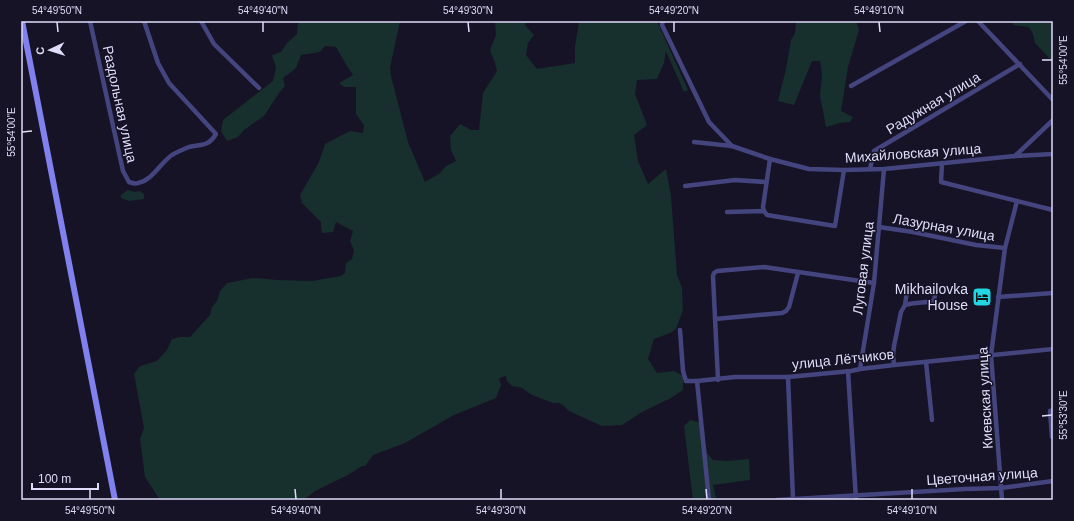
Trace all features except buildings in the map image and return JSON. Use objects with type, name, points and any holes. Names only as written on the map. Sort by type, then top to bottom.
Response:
[{"type":"main road","points":[[22,21],[115,500]]},
{"type":"street","name":"Раздольная улица","points":[[90,21],[123,171],[129,182],[137,184],[148,179],[173,155],[189,148],[202,146],[212,141],[216,134],[169,83],[158,62],[144,21]]},
{"type":"street","points":[[200,21],[214,44],[259,88]]},
{"type":"street","name":"Михайловская улица","points":[[663,21],[662,25],[709,122],[732,146],[770,159],[808,169],[844,170],[884,169],[1015,156],[1053,154]]},
{"type":"street","points":[[851,86],[966,21]]},
{"type":"street","points":[[978,21],[1053,100]]},
{"type":"street","name":"Радужная улица","points":[[870,169],[874,151],[1020,64]]},
{"type":"street","points":[[1015,156],[1053,120]]},
{"type":"street","points":[[694,142],[732,146]]},
{"type":"street","points":[[770,159],[763,207],[767,215],[835,226],[844,170]]},
{"type":"street","points":[[942,164],[941,182],[1053,210]]},
{"type":"street","name":"Луговая улица","points":[[860,369],[874,283],[884,169]]},
{"type":"street","points":[[685,186],[735,180],[766,182]]},
{"type":"street","name":"Киевская улица","points":[[1002,500],[991,355],[1005,248],[1017,201]]},
{"type":"street","points":[[727,212],[764,211]]},
{"type":"street","name":"Лазурная улица","points":[[879,227],[913,232],[976,245],[1005,248]]},
{"type":"street","points":[[718,380],[713,276],[717,271],[764,267],[874,283]]},
{"type":"street","points":[[715,319],[782,313],[786,311],[789,307],[798,272]]},
{"type":"street","points":[[894,365],[894,346],[901,312],[905,305],[907,291]]},
{"type":"street","points":[[998,297],[1053,293]]},
{"type":"street","points":[[905,305],[920,302],[932,302],[934,301],[935,295]]},
{"type":"street","points":[[680,330],[683,371],[686,381],[697,381],[709,500]]},
{"type":"street","name":"улица Лётчиков","points":[[697,381],[718,380],[735,377],[788,377],[1053,349]]},
{"type":"street","points":[[926,362],[932,420]]},
{"type":"street","points":[[848,371],[856,498]]},
{"type":"street","points":[[788,377],[793,499]]},
{"type":"street","points":[[1052,437],[1050,411],[1053,410]]},
{"type":"street","name":"Цветочная улица","points":[[777,500],[856,498],[965,489],[1001,488],[1053,481]]},
{"type":"green space","points":[[299,21],[400,21],[390,68],[391,76],[408,142],[425,182],[440,173],[446,166],[456,161],[451,150],[450,136],[460,124],[471,130],[479,130],[483,93],[497,71],[490,50],[496,35],[495,21],[526,21],[525,25],[534,35],[528,43],[526,55],[537,69],[575,63],[575,46],[580,21],[657,21],[688,90],[684,92],[666,51],[664,63],[657,79],[637,80],[635,94],[647,125],[634,135],[638,161],[648,184],[666,169],[671,196],[677,275],[682,288],[683,310],[676,329],[654,339],[648,359],[657,373],[674,371],[683,376],[683,390],[671,398],[642,412],[622,425],[602,426],[569,411],[559,403],[553,403],[532,395],[522,388],[512,386],[507,381],[506,376],[499,378],[501,385],[496,398],[454,415],[405,443],[373,455],[365,466],[362,466],[348,475],[315,491],[304,500],[160,500],[145,477],[140,439],[144,428],[134,374],[140,366],[157,361],[167,350],[172,339],[190,337],[210,315],[212,307],[217,301],[220,291],[227,283],[253,278],[312,281],[341,276],[345,273],[346,263],[352,259],[354,250],[350,241],[353,231],[336,222],[333,232],[322,233],[321,222],[302,203],[300,195],[319,162],[325,144],[350,131],[363,133],[364,125],[356,114],[356,87],[344,87],[339,83],[353,75],[336,47],[325,46],[320,52],[301,55],[296,68],[283,78],[285,86],[264,116],[244,130],[238,137],[227,141],[221,131],[223,120],[273,81],[276,68],[272,55],[281,52],[287,43],[297,34]]},
{"type":"green space","points":[[796,21],[856,21],[859,30],[848,67],[841,111],[853,117],[850,122],[826,127],[820,96],[822,74],[820,61],[812,61],[794,105],[778,101],[791,40],[795,33]]},
{"type":"green space","points":[[1012,21],[1053,21],[1053,60],[1051,60],[1035,43],[1033,34],[1029,27],[1013,25]]},
{"type":"green space","points":[[128,190],[135,192],[140,191],[144,194],[144,199],[129,201],[121,198],[121,195]]},
{"type":"green space","points":[[690,420],[702,423],[707,453],[713,460],[727,461],[749,459],[750,480],[713,485],[716,498],[715,500],[693,500],[684,426]]},
{"type":"place","name":"Mikhailovka House","points":[[982,297]]}]
